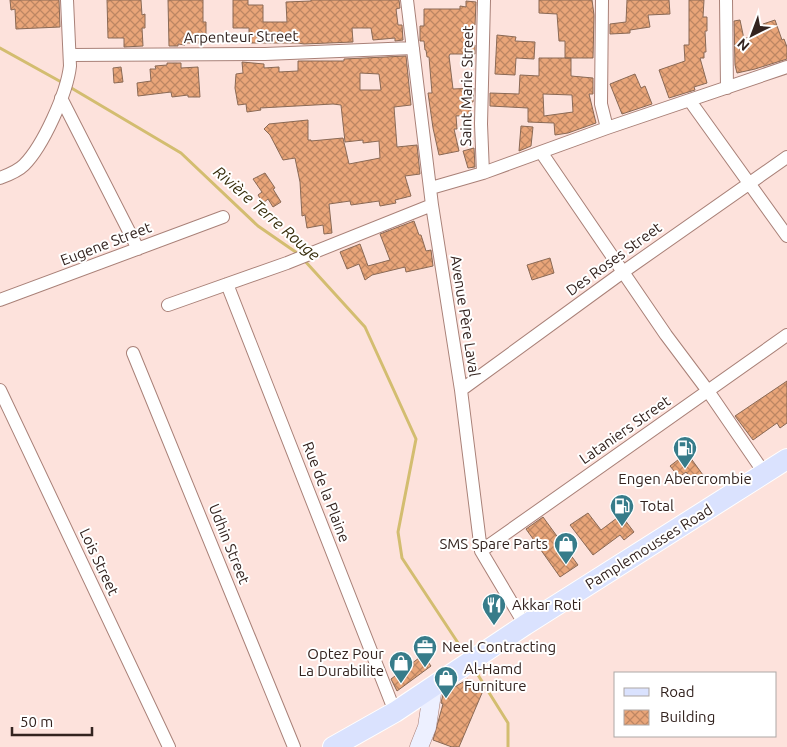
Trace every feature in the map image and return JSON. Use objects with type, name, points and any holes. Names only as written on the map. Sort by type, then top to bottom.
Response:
[{"type":"main road","name":"Pamplemousses Road","points":[[333,747],[395,712],[525,625],[787,459]]},
{"type":"main road","points":[[419,747],[427,727],[433,687]]},
{"type":"street","points":[[0,178],[23,166],[36,150],[63,93],[69,75],[70,55],[67,0]]},
{"type":"street","name":"Avenue Père Laval","points":[[407,0],[432,205],[460,390],[481,552],[525,625]]},
{"type":"street","name":"Saint Marie Street","points":[[483,173],[481,124],[484,0]]},
{"type":"street","points":[[602,0],[601,104],[607,128]]},
{"type":"street","points":[[726,0],[727,88]]},
{"type":"street","name":"Arpenteur Street","points":[[70,55],[264,54],[413,48]]},
{"type":"street","points":[[431,188],[483,173],[607,128],[787,67]]},
{"type":"street","points":[[63,93],[138,249]]},
{"type":"street","points":[[690,101],[787,236]]},
{"type":"street","points":[[540,152],[666,335],[708,391],[765,474]]},
{"type":"street","name":"Des Roses Street","points":[[460,390],[748,182],[787,157]]},
{"type":"street","points":[[168,305],[287,263],[432,205]]},
{"type":"street","name":"Eugene Street","points":[[0,300],[222,217]]},
{"type":"street","name":"Rue de la Plaine","points":[[227,284],[395,712]]},
{"type":"street","name":"Lataniers Street","points":[[481,552],[787,335]]},
{"type":"street","name":"Udhin Street","points":[[133,354],[294,747]]},
{"type":"street","name":"Lois Street","points":[[0,390],[169,747]]},
{"type":"building","points":[[10,0],[59,0],[60,27],[16,29],[15,9],[11,10]]},
{"type":"building","points":[[107,0],[141,0],[142,15],[145,14],[145,28],[142,28],[143,46],[124,47],[124,38],[108,38]]},
{"type":"building","points":[[168,0],[203,0],[203,22],[206,22],[206,43],[185,43],[185,45],[169,46]]},
{"type":"building","points":[[233,0],[248,0],[248,5],[263,5],[263,22],[287,22],[286,2],[311,0],[399,0],[400,8],[396,9],[398,25],[402,25],[403,40],[395,41],[395,38],[373,40],[371,28],[352,28],[353,42],[304,44],[249,43],[249,28],[233,28]]},
{"type":"building","points":[[539,0],[592,0],[594,15],[593,58],[565,58],[565,41],[559,41],[557,14],[539,13]]},
{"type":"building","points":[[627,0],[669,0],[670,14],[648,15],[650,27],[630,30],[630,33],[610,34],[610,24],[626,22]]},
{"type":"building","points":[[689,0],[704,0],[703,17],[707,17],[707,31],[705,31],[706,52],[704,52],[704,58],[700,58],[707,83],[694,87],[695,90],[669,98],[659,70],[685,61],[684,45],[689,45]]},
{"type":"building","points":[[466,1],[476,2],[475,25],[471,25],[470,45],[475,45],[475,54],[450,54],[449,56],[453,89],[474,88],[473,102],[470,102],[471,115],[456,116],[457,129],[454,129],[459,151],[439,155],[428,93],[432,93],[429,57],[427,57],[424,41],[420,41],[420,26],[424,26],[424,9],[460,9],[460,6],[466,7]]},
{"type":"building","points":[[740,20],[744,39],[765,31],[763,24],[775,20],[782,40],[784,39],[787,47],[787,59],[737,73],[735,65],[734,21]]},
{"type":"building","points":[[497,35],[516,37],[515,41],[535,42],[534,59],[516,58],[515,75],[495,74]]},
{"type":"building","points":[[406,56],[411,105],[394,107],[397,147],[417,145],[420,174],[405,176],[411,196],[395,200],[396,203],[380,206],[379,201],[351,205],[350,201],[329,204],[332,233],[324,234],[323,225],[307,228],[305,215],[302,216],[300,182],[295,158],[283,160],[270,135],[264,129],[269,124],[308,120],[308,140],[343,138],[349,164],[380,158],[379,141],[363,143],[363,140],[345,142],[341,105],[260,108],[261,110],[247,112],[246,104],[238,105],[235,88],[236,74],[243,73],[242,62],[264,64],[264,68],[279,67],[279,72],[298,71],[298,61],[344,61],[344,59]],"holes":[[[360,73],[379,74],[381,90],[360,90]]]},
{"type":"building","points":[[539,58],[571,58],[571,76],[593,78],[593,94],[589,94],[596,123],[568,133],[555,135],[554,123],[528,122],[528,108],[490,106],[490,93],[519,94],[520,75],[539,76]],"holes":[[[543,94],[572,95],[573,112],[544,116]]]},
{"type":"building","points":[[167,63],[181,63],[181,68],[198,67],[200,97],[188,97],[188,95],[172,97],[171,92],[138,96],[137,83],[151,81],[150,69],[156,69],[155,66],[167,65]]},
{"type":"building","points":[[121,67],[123,82],[114,83],[113,68]]},
{"type":"building","points":[[635,74],[641,88],[645,86],[652,104],[622,114],[610,84]]},
{"type":"building","points":[[521,126],[533,127],[531,146],[519,151]]},
{"type":"building","points":[[474,148],[475,167],[468,168],[463,151]]},
{"type":"building","points":[[265,173],[275,188],[273,189],[281,202],[273,207],[268,199],[263,203],[258,195],[262,192],[253,179]]},
{"type":"building","points":[[414,221],[426,251],[431,250],[433,266],[406,272],[405,267],[372,275],[365,280],[359,264],[347,269],[340,252],[360,244],[368,266],[390,260],[380,234]]},
{"type":"building","points":[[550,258],[554,273],[532,280],[527,265]]},
{"type":"building","points":[[787,381],[787,423],[780,428],[777,423],[753,440],[735,416]]},
{"type":"building","name":"Engen Abercrombie","points":[[687,453],[703,475],[694,482],[686,472],[679,477],[670,466]]},
{"type":"building","points":[[588,513],[601,530],[621,515],[634,532],[624,540],[620,535],[593,555],[570,525]]},
{"type":"building","points":[[543,517],[578,565],[560,577],[526,529]]},
{"type":"building","points":[[423,655],[431,666],[397,691],[391,679]]},
{"type":"building","points":[[468,679],[482,693],[459,747],[452,747],[433,740],[443,704],[441,703],[443,694]]},
{"type":"waterway","name":"Rivière Terre Rouge","points":[[0,48],[63,83]]},
{"type":"waterway","name":"Rivière Terre Rouge","points":[[68,86],[181,153],[258,226],[300,255]]},
{"type":"waterway","name":"Rivière Terre Rouge","points":[[304,260],[365,327],[416,439],[398,532],[402,558],[466,655]]},
{"type":"waterway","name":"Rivière Terre Rouge","points":[[473,667],[508,723],[508,747]]},
{"type":"place","name":"Engen Abercrombie","points":[[685,469]]},
{"type":"place","name":"Total","points":[[622,527]]},
{"type":"place","name":"SMS Spare Parts","points":[[566,565]]},
{"type":"place","name":"Akkar Roti","points":[[494,626]]},
{"type":"place","name":"Neel Contracting","points":[[425,668]]},
{"type":"place","name":"Optez Pour La Durabilite","points":[[401,684]]},
{"type":"place","name":"Al-Hamd Furniture","points":[[446,699]]}]
